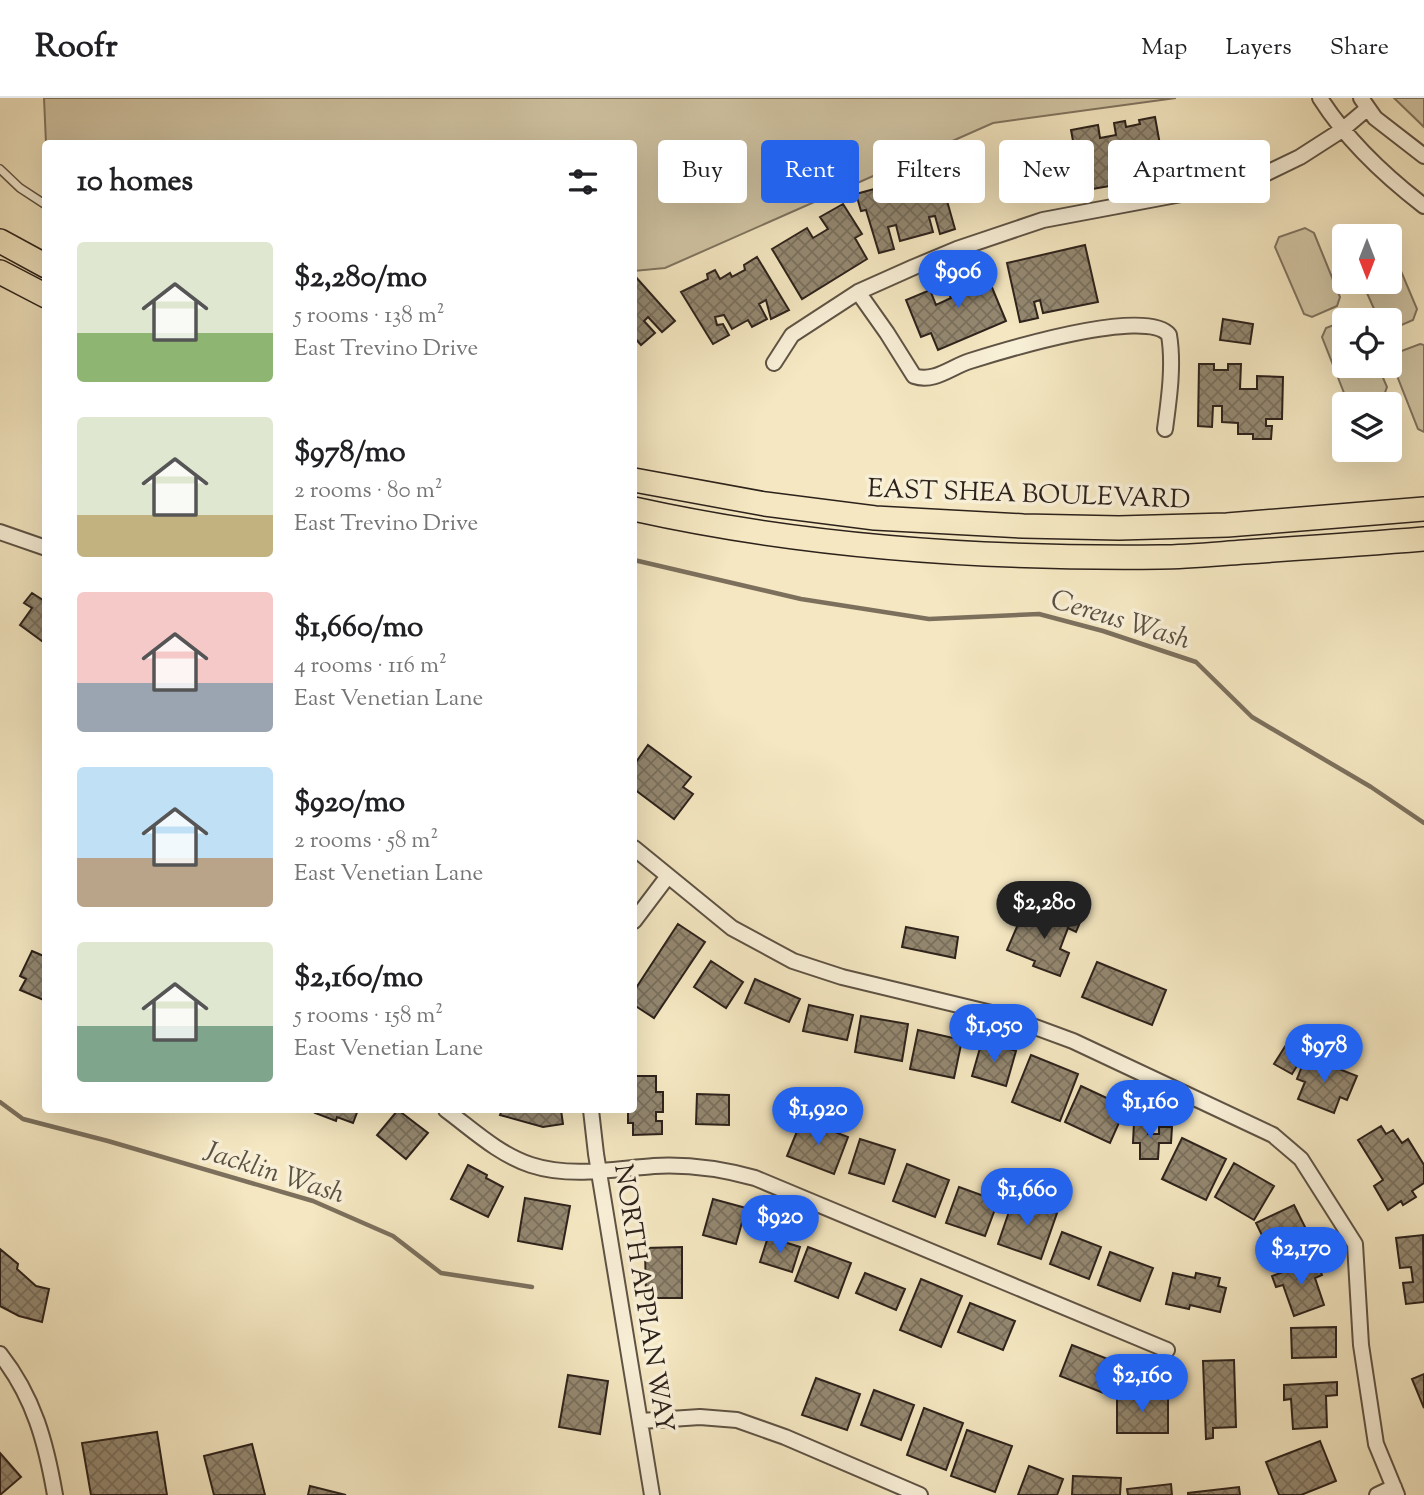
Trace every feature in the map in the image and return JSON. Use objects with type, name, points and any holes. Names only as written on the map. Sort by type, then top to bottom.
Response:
[{"type":"main road","points":[[0,241],[42,264]]},
{"type":"main road","points":[[0,272],[42,294]]},
{"type":"main road","name":"EAST SHEA BOULEVARD","points":[[637,481],[747,501],[875,518],[1119,528],[1227,525],[1424,509]]},
{"type":"main road","points":[[743,528],[747,501]]},
{"type":"main road","points":[[637,510],[847,543],[968,553],[1162,557],[1424,539]]},
{"type":"street","points":[[1320,98],[1342,130],[1424,206]]},
{"type":"street","points":[[774,363],[792,335],[858,292],[957,249],[1043,220],[1224,186],[1265,174],[1300,157],[1342,130],[1365,103],[1375,118],[1424,156]]},
{"type":"street","points":[[858,292],[914,376],[922,379],[1030,342],[1135,324],[1158,326],[1169,335],[1171,345],[1169,403],[1165,429]]},
{"type":"street","points":[[0,532],[42,547]]},
{"type":"street","points":[[637,851],[732,928],[793,961],[842,977],[1008,1017],[1073,1041],[1273,1135],[1301,1159],[1355,1244],[1361,1345],[1376,1444],[1396,1491],[1377,1495]]},
{"type":"street","points":[[637,917],[667,876]]},
{"type":"street","points":[[450,1113],[488,1143],[528,1164],[549,1170],[600,1171],[691,1166],[726,1170],[755,1178],[1167,1350]]},
{"type":"street","name":"NORTH APPIAN WAY","points":[[591,1113],[652,1495]]},
{"type":"street","points":[[0,1354],[32,1403],[42,1432],[55,1495]]},
{"type":"street","points":[[641,1421],[699,1417],[737,1420],[785,1437],[920,1495]]},
{"type":"lane","points":[[0,169],[20,188],[42,202]]},
{"type":"shaded area","points":[[44,98],[1176,98],[993,123],[955,140],[873,140],[873,176],[859,182],[859,140],[761,140],[761,203],[812,203],[665,268],[637,271],[637,140],[46,140]]},
{"type":"shaded area","points":[[1394,98],[1424,98],[1424,127]]},
{"type":"shaded area","points":[[1305,228],[1314,233],[1332,277],[1332,294],[1339,294],[1340,297],[1337,306],[1312,317],[1304,314],[1275,247],[1279,237]]},
{"type":"shaded area","points":[[1402,273],[1417,309],[1413,320],[1402,325],[1402,308],[1374,308],[1367,294],[1402,294]]},
{"type":"shaded area","points":[[1332,326],[1332,362],[1322,337],[1326,328]]},
{"type":"shaded area","points":[[1424,345],[1424,432],[1418,429],[1398,378],[1402,378],[1402,351]]},
{"type":"shaded area","points":[[1338,378],[1383,378],[1387,387],[1385,392],[1344,392]]},
{"type":"building","points":[[1155,117],[1159,140],[1108,140],[1108,186],[1094,189],[1094,140],[1073,140],[1071,130],[1098,125],[1100,138],[1116,135],[1114,123],[1125,121],[1126,127],[1140,124],[1139,120]]},
{"type":"building","points":[[873,189],[873,203],[948,203],[955,229],[940,234],[935,216],[929,217],[933,232],[900,241],[896,225],[888,227],[894,249],[879,253],[866,210],[861,211],[859,193]]},
{"type":"building","points":[[843,204],[862,234],[855,238],[867,259],[802,299],[772,249],[807,228],[813,238],[828,229],[820,217]]},
{"type":"building","points":[[1085,245],[1098,302],[1043,313],[1040,300],[1034,302],[1038,318],[1020,322],[1007,263]]},
{"type":"building","points":[[757,257],[789,310],[771,319],[766,300],[759,304],[767,319],[752,327],[748,320],[732,329],[724,315],[715,317],[717,325],[723,324],[729,335],[713,344],[681,292],[708,279],[707,274],[715,270],[720,279],[730,273],[732,277],[745,270],[744,265]]},
{"type":"building","points":[[983,266],[1006,321],[938,350],[931,333],[921,337],[906,300],[930,290],[936,305],[951,298],[944,282]]},
{"type":"building","points":[[637,278],[675,321],[662,332],[648,317],[644,321],[655,333],[641,345],[637,340]]},
{"type":"building","points":[[1223,319],[1253,324],[1250,344],[1220,340]]},
{"type":"building","points":[[1199,364],[1214,364],[1214,370],[1228,370],[1228,364],[1241,364],[1240,389],[1257,389],[1257,376],[1283,377],[1282,419],[1266,419],[1266,426],[1272,426],[1271,439],[1253,439],[1253,434],[1238,434],[1238,423],[1222,422],[1222,406],[1213,406],[1212,427],[1198,426]]},
{"type":"building","points":[[32,593],[42,599],[42,641],[20,625],[32,608],[24,603]]},
{"type":"building","points":[[648,745],[691,777],[683,787],[693,794],[674,819],[637,791],[637,761]]},
{"type":"building","points":[[1059,911],[1081,920],[1076,932],[1068,928],[1060,949],[1069,953],[1060,976],[1033,966],[1035,961],[1007,950],[1022,915],[1044,924],[1048,917],[1056,920]]},
{"type":"building","points":[[678,924],[705,942],[654,1018],[637,1007],[637,986]]},
{"type":"building","points":[[906,927],[958,937],[955,958],[902,947]]},
{"type":"building","points":[[32,951],[42,955],[42,999],[20,990],[26,979],[20,976]]},
{"type":"building","points":[[711,961],[743,982],[726,1008],[694,987]]},
{"type":"building","points":[[1097,962],[1166,990],[1152,1025],[1082,997]]},
{"type":"building","points":[[755,979],[800,999],[789,1022],[745,1003]]},
{"type":"building","points":[[809,1005],[853,1015],[847,1040],[803,1031]]},
{"type":"building","points":[[861,1016],[908,1024],[902,1061],[855,1052]]},
{"type":"building","points":[[918,1030],[962,1040],[954,1078],[910,1069]]},
{"type":"building","points":[[1312,1032],[1324,1038],[1318,1050],[1306,1044]]},
{"type":"building","points":[[982,1041],[1016,1051],[1006,1086],[972,1076]]},
{"type":"building","points":[[1288,1042],[1305,1053],[1292,1074],[1274,1064]]},
{"type":"building","points":[[1031,1055],[1078,1074],[1060,1121],[1012,1102]]},
{"type":"building","points":[[1306,1056],[1357,1076],[1347,1100],[1340,1097],[1334,1113],[1298,1099],[1305,1082],[1297,1079]]},
{"type":"building","points":[[637,1076],[656,1076],[656,1092],[663,1092],[663,1112],[656,1112],[656,1121],[662,1121],[662,1134],[633,1135],[633,1123],[628,1123],[628,1113],[637,1113]]},
{"type":"building","points":[[1081,1086],[1126,1107],[1110,1143],[1065,1122]]},
{"type":"building","points":[[697,1094],[729,1095],[729,1125],[696,1124]]},
{"type":"building","points":[[315,1113],[357,1113],[353,1123],[337,1117],[336,1121]]},
{"type":"building","points":[[395,1113],[402,1113],[428,1133],[406,1159],[377,1135]]},
{"type":"building","points":[[561,1113],[563,1124],[543,1127],[500,1115]]},
{"type":"building","points":[[802,1119],[848,1137],[834,1174],[787,1156]]},
{"type":"building","points":[[1134,1122],[1149,1123],[1148,1134],[1159,1134],[1159,1127],[1172,1127],[1171,1143],[1159,1143],[1158,1159],[1140,1159],[1140,1143],[1133,1143]]},
{"type":"building","points":[[1381,1126],[1386,1134],[1393,1130],[1402,1143],[1408,1139],[1424,1165],[1424,1183],[1412,1191],[1416,1197],[1403,1205],[1401,1201],[1388,1210],[1374,1186],[1383,1180],[1358,1140]]},
{"type":"building","points":[[1182,1138],[1226,1159],[1206,1200],[1162,1179]]},
{"type":"building","points":[[860,1139],[895,1150],[884,1184],[849,1173]]},
{"type":"building","points":[[1234,1163],[1274,1186],[1254,1220],[1215,1197]]},
{"type":"building","points":[[907,1164],[949,1180],[935,1217],[893,1201]]},
{"type":"building","points":[[468,1165],[503,1187],[488,1217],[451,1199]]},
{"type":"building","points":[[959,1187],[998,1201],[985,1236],[946,1223]]},
{"type":"building","points":[[1014,1197],[1057,1213],[1041,1259],[998,1244]]},
{"type":"building","points":[[525,1198],[570,1206],[562,1249],[518,1241]]},
{"type":"building","points":[[713,1199],[746,1208],[736,1244],[703,1235]]},
{"type":"building","points":[[1294,1205],[1314,1245],[1276,1264],[1256,1223]]},
{"type":"building","points":[[1062,1232],[1101,1247],[1089,1279],[1050,1264]]},
{"type":"building","points":[[1423,1235],[1424,1302],[1406,1304],[1403,1283],[1413,1282],[1411,1267],[1400,1268],[1396,1238]]},
{"type":"building","points":[[768,1237],[800,1247],[792,1272],[760,1262]]},
{"type":"building","points":[[682,1247],[682,1298],[646,1298],[645,1248]]},
{"type":"building","points":[[808,1247],[851,1263],[838,1298],[795,1281]]},
{"type":"building","points":[[0,1249],[18,1264],[17,1269],[36,1286],[49,1289],[42,1322],[19,1316],[0,1306]]},
{"type":"building","points":[[1110,1252],[1153,1268],[1140,1301],[1098,1285]]},
{"type":"building","points":[[1316,1260],[1322,1275],[1315,1278],[1324,1305],[1294,1316],[1283,1285],[1276,1287],[1272,1276]]},
{"type":"building","points":[[865,1273],[905,1289],[896,1310],[856,1293]]},
{"type":"building","points":[[1173,1273],[1195,1278],[1196,1273],[1220,1278],[1218,1286],[1226,1288],[1220,1312],[1190,1305],[1189,1309],[1166,1304]]},
{"type":"building","points":[[921,1279],[962,1296],[941,1347],[900,1330]]},
{"type":"building","points":[[970,1303],[1015,1321],[1003,1350],[958,1332]]},
{"type":"building","points":[[1336,1327],[1336,1357],[1292,1358],[1291,1328]]},
{"type":"building","points":[[1072,1345],[1118,1363],[1106,1394],[1060,1376]]},
{"type":"building","points":[[1234,1360],[1236,1427],[1213,1428],[1213,1438],[1206,1439],[1203,1361]]},
{"type":"building","points":[[1424,1374],[1424,1408],[1412,1379]]},
{"type":"building","points":[[568,1375],[608,1381],[600,1434],[559,1427]]},
{"type":"building","points":[[816,1378],[860,1394],[847,1430],[802,1415]]},
{"type":"building","points":[[1337,1382],[1337,1395],[1326,1396],[1327,1427],[1293,1429],[1291,1399],[1284,1400],[1284,1385]]},
{"type":"building","points":[[874,1390],[914,1405],[901,1440],[861,1425]]},
{"type":"building","points":[[1117,1395],[1168,1395],[1168,1433],[1117,1433]]},
{"type":"building","points":[[924,1408],[963,1423],[946,1470],[907,1455]]},
{"type":"building","points":[[967,1430],[1012,1446],[995,1492],[951,1476]]},
{"type":"building","points":[[157,1432],[167,1495],[91,1495],[82,1443]]},
{"type":"building","points":[[1320,1441],[1336,1481],[1301,1495],[1279,1495],[1266,1462]]},
{"type":"building","points":[[252,1444],[265,1495],[214,1495],[204,1456]]},
{"type":"building","points":[[0,1453],[21,1477],[0,1495]]},
{"type":"building","points":[[1029,1466],[1063,1479],[1057,1495],[1018,1495]]},
{"type":"building","points":[[1073,1476],[1121,1478],[1120,1495],[1072,1495]]},
{"type":"building","points":[[1171,1484],[1172,1495],[1128,1495],[1127,1489]]},
{"type":"building","points":[[310,1486],[346,1495],[308,1495]]},
{"type":"building","points":[[1239,1487],[1240,1495],[1188,1495],[1188,1493]]},
{"type":"waterway","name":"Cereus Wash","points":[[637,561],[801,599],[929,619],[1039,614],[1103,631],[1196,662],[1252,717],[1371,787],[1424,823]]},
{"type":"waterway","name":"Jacklin Wash","points":[[0,1102],[23,1119],[313,1201],[393,1236],[441,1273],[532,1287]]}]
